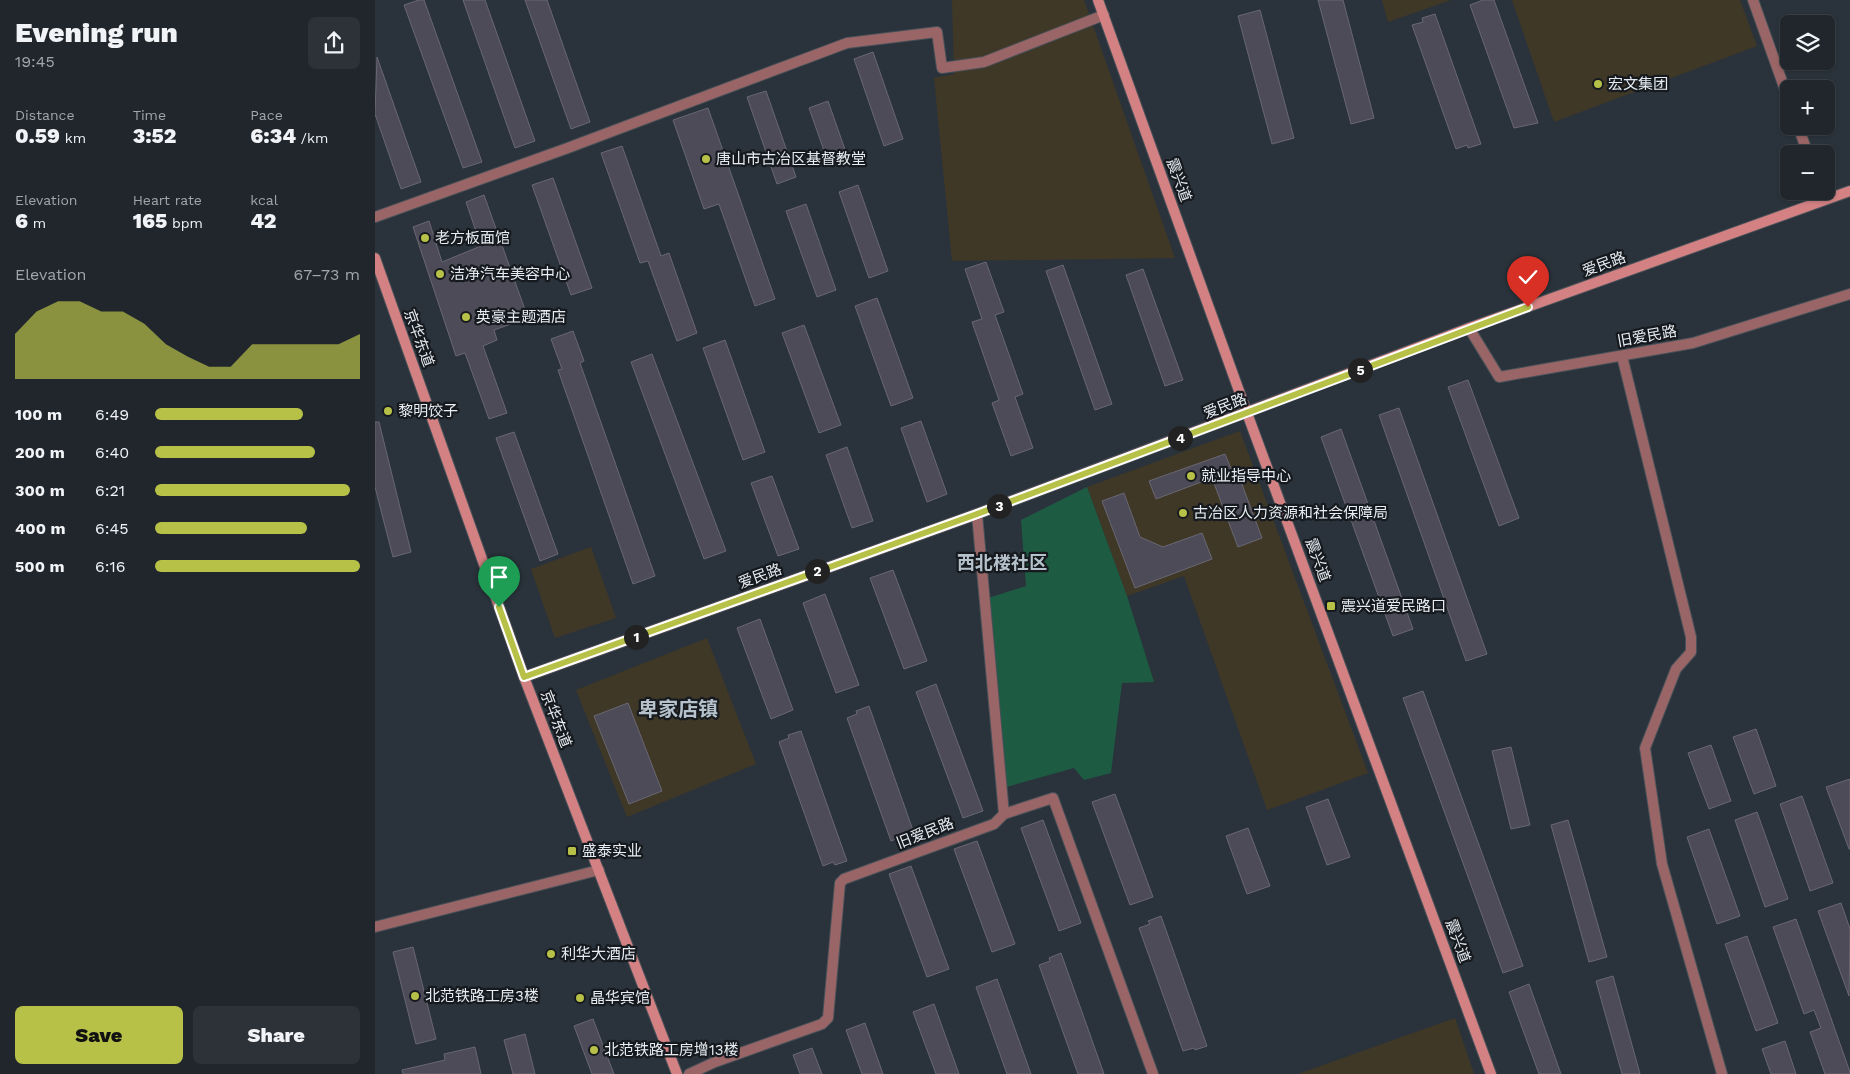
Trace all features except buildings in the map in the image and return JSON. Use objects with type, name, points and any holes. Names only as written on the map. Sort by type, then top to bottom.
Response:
[{"type":"street","name":"震兴道","points":[[1098,0],[1247,413],[1491,1074]]},
{"type":"street","points":[[1753,0],[1782,80]]},
{"type":"street","points":[[375,217],[847,43],[937,32],[941,68],[983,62],[1104,15]]},
{"type":"street","name":"爱民路","points":[[1835,194],[1850,191]]},
{"type":"street","name":"爱民路","points":[[524,677],[977,514],[1812,200]]},
{"type":"street","name":"京华东道","points":[[375,258],[524,677],[677,1074]]},
{"type":"street","name":"旧爱民路","points":[[1469,328],[1499,376],[1693,343],[1850,294]]},
{"type":"street","points":[[1622,356],[1691,637],[1691,652],[1676,669],[1645,748],[1662,864],[1722,1074]]},
{"type":"street","points":[[977,514],[1004,814],[1053,798],[1153,1074]]},
{"type":"street","name":"旧爱民路","points":[[689,1074],[715,1062],[822,1024],[828,1018],[840,883],[844,879],[995,824],[1004,814]]},
{"type":"street","points":[[375,927],[599,870]]},
{"type":"shaded area","points":[[952,0],[1084,0],[1175,258],[952,261],[934,78],[954,74]]},
{"type":"shaded area","points":[[1382,0],[1451,0],[1388,22]]},
{"type":"shaded area","name":"宏文集团","points":[[1512,0],[1740,0],[1757,46],[1554,122]]},
{"type":"shaded area","points":[[1240,431],[1368,773],[1267,810],[1184,576],[1127,596],[1087,487]]},
{"type":"shaded area","points":[[591,547],[616,618],[555,638],[531,569]]},
{"type":"shaded area","points":[[707,638],[756,764],[627,817],[576,690]]},
{"type":"shaded area","points":[[1455,1018],[1474,1074],[1298,1074]]},
{"type":"green space","points":[[1087,487],[1127,596],[1154,682],[1122,683],[1111,773],[1084,780],[1074,768],[1003,788],[985,599],[1026,586],[1021,520]]},
{"type":"place","name":"宏文集团","points":[[1598,84]]},
{"type":"place","name":"唐山市古冶区基督教堂","points":[[706,159]]},
{"type":"place","name":"老方板面馆","points":[[425,238]]},
{"type":"place","name":"洁净汽车美容中心","points":[[440,274]]},
{"type":"place","name":"英豪主题酒店","points":[[466,317]]},
{"type":"place","name":"黎明饺子","points":[[388,411]]},
{"type":"place","name":"就业指导中心","points":[[1191,476]]},
{"type":"place","name":"古冶区人力资源和社会保障局","points":[[1183,513]]},
{"type":"place","name":"震兴道爱民路口","points":[[1331,606]]},
{"type":"place","name":"盛泰实业","points":[[572,851]]},
{"type":"place","name":"利华大酒店","points":[[551,954]]},
{"type":"place","name":"北范铁路工房3楼","points":[[415,996]]},
{"type":"place","name":"晶华宾馆","points":[[580,998]]},
{"type":"place","name":"北范铁路工房增13楼","points":[[594,1050]]},
{"type":"district","name":"西北楼社区","points":[[1002,562]]},
{"type":"district","name":"卑家店镇","points":[[678,709]]},
{"type":"route","points":[[499,607],[524,677],[977,514],[1528,307]]}]
